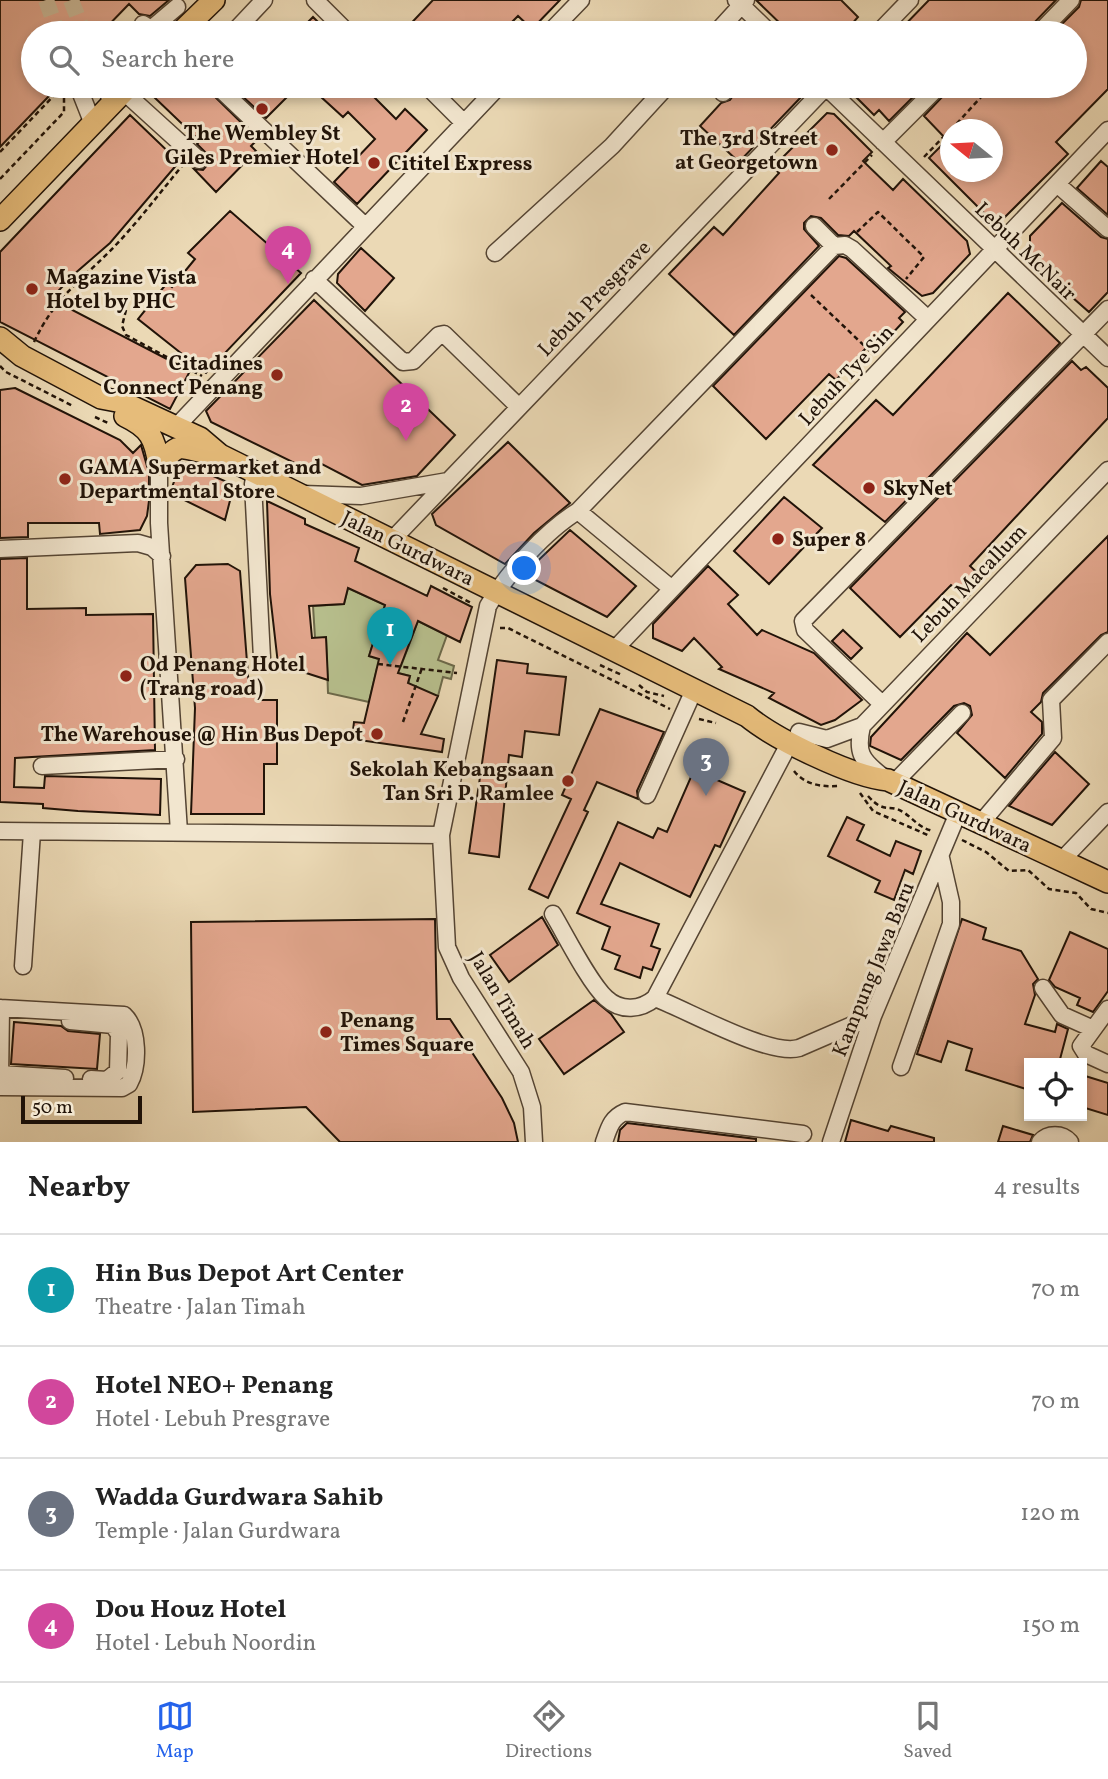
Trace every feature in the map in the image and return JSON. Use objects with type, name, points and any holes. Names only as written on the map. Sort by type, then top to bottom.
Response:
[{"type":"main road","points":[[192,21],[214,0]]},
{"type":"main road","points":[[2,218],[93,124],[112,98]]},
{"type":"main road","name":"Jalan Gurdwara","points":[[0,338],[22,356],[101,398],[122,402],[200,438],[220,455],[747,716],[762,729],[867,778],[891,782],[958,813],[974,829],[1062,860],[1108,882]]},
{"type":"main road","points":[[101,398],[149,431],[155,439],[159,465]]},
{"type":"main road","points":[[159,465],[173,449],[182,445],[220,455]]},
{"type":"street","points":[[244,21],[264,0]]},
{"type":"street","points":[[315,0],[336,21]]},
{"type":"street","points":[[561,21],[581,0]]},
{"type":"street","points":[[890,21],[910,0]]},
{"type":"street","points":[[1051,21],[1071,0]]},
{"type":"street","points":[[726,21],[741,2],[759,21]]},
{"type":"street","points":[[163,21],[180,4]]},
{"type":"street","points":[[83,98],[93,124]]},
{"type":"street","points":[[125,98],[195,158]]},
{"type":"street","points":[[230,98],[365,226]]},
{"type":"street","points":[[439,98],[464,123]]},
{"type":"street","points":[[176,427],[488,98]]},
{"type":"street","points":[[495,253],[612,146],[656,98]]},
{"type":"street","name":"Lebuh Presgrave","points":[[392,540],[815,98]]},
{"type":"street","name":"Lebuh McNair","points":[[838,98],[1108,358]]},
{"type":"street","points":[[883,142],[927,98]]},
{"type":"street","name":"Lebuh Tye Sin","points":[[614,650],[1108,130]]},
{"type":"street","points":[[1057,184],[1108,229]]},
{"type":"street","points":[[814,226],[896,289],[928,319]]},
{"type":"street","points":[[496,592],[562,521],[578,511],[798,283],[839,245]]},
{"type":"street","points":[[314,279],[403,362],[412,360],[439,335],[444,334],[519,407]]},
{"type":"street","points":[[882,704],[805,631],[803,621],[1083,334],[1105,318]]},
{"type":"street","points":[[159,465],[159,523],[179,832]]},
{"type":"street","name":"Lebuh Macallum","points":[[791,743],[827,739],[862,726],[1108,470]]},
{"type":"street","points":[[255,472],[253,484],[261,658]]},
{"type":"street","points":[[300,494],[362,496],[449,481]]},
{"type":"street","points":[[578,511],[672,589]]},
{"type":"street","points":[[138,543],[159,523]]},
{"type":"street","points":[[0,549],[138,543],[152,547],[162,556]]},
{"type":"street","name":"Jalan Timah","points":[[496,592],[488,606],[482,631],[441,835],[447,947],[461,978],[521,1072],[532,1107],[534,1142]]},
{"type":"street","points":[[974,829],[1054,738],[1051,700],[1108,642]]},
{"type":"street","points":[[647,794],[694,690]]},
{"type":"street","points":[[862,726],[858,747],[860,756],[891,782],[962,713]]},
{"type":"street","points":[[553,914],[605,997],[629,1008],[646,1005],[655,998],[791,743]]},
{"type":"street","points":[[42,766],[176,759]]},
{"type":"street","points":[[1062,860],[1108,812]]},
{"type":"street","name":"Kampung Jawa Baru","points":[[831,1142],[873,1016],[958,813]]},
{"type":"street","points":[[0,831],[441,835]]},
{"type":"street","points":[[23,966],[32,832]]},
{"type":"street","points":[[901,1068],[951,924],[951,902],[941,858]]},
{"type":"street","points":[[1043,988],[1062,1015],[1091,1028]]},
{"type":"street","points":[[655,998],[786,1051],[873,1016]]},
{"type":"street","points":[[0,1081],[1,1011]]},
{"type":"street","points":[[0,1074],[107,1080],[118,1071],[119,1034],[113,1024],[1,1011]]},
{"type":"street","points":[[0,1087],[122,1088],[129,1084],[135,1065],[133,1026],[124,1014],[1,1011]]},
{"type":"street","points":[[1107,1012],[1091,1028],[1081,1051],[1108,1064]]},
{"type":"street","points":[[604,1142],[610,1124],[616,1116],[625,1112],[803,1134]]},
{"type":"street","points":[[1040,1142],[1051,1135],[1059,1135],[1070,1142]]},
{"type":"path","points":[[0,152],[51,98]]},
{"type":"path","points":[[1,177],[64,112],[63,98]]},
{"type":"path","points":[[961,119],[980,98]]},
{"type":"path","points":[[912,170],[940,141]]},
{"type":"path","points":[[829,199],[883,142]]},
{"type":"path","points":[[33,345],[48,313],[66,290],[109,252],[195,158]]},
{"type":"path","points":[[839,245],[878,212],[924,257],[896,289]]},
{"type":"path","points":[[798,283],[884,365]]},
{"type":"path","points":[[126,310],[122,326],[126,335],[192,368],[213,385]]},
{"type":"path","points":[[0,366],[6,372]]},
{"type":"path","points":[[482,631],[508,628],[671,710],[725,724]]},
{"type":"path","points":[[377,664],[402,670],[447,670],[472,678]]},
{"type":"path","points":[[403,722],[422,668]]},
{"type":"path","points":[[791,743],[800,777],[822,787],[843,786]]},
{"type":"path","points":[[851,788],[859,792],[873,811],[923,834],[950,834],[974,829]]},
{"type":"path","points":[[1026,863],[1037,868]]},
{"type":"green space","points":[[348,588],[385,605],[369,656],[401,666],[418,621],[447,635],[438,660],[454,666],[451,679],[443,677],[438,696],[402,710],[410,676],[377,668],[369,702],[328,693],[326,638],[315,638],[313,606],[344,604]]},
{"type":"building","points":[[0,0],[169,0],[150,16],[139,14],[129,4],[113,21],[21,21],[21,98],[47,98],[0,147]]},
{"type":"building","points":[[433,0],[560,0],[540,21],[523,21],[518,16],[513,21],[413,21]]},
{"type":"building","points":[[756,0],[841,0],[858,17],[854,21],[778,21]]},
{"type":"building","points":[[929,0],[1056,0],[1036,21],[909,21]]},
{"type":"building","points":[[1081,0],[1108,0],[1108,89],[1056,142],[1068,154],[1003,219],[988,217],[953,182],[1003,182],[1003,119],[940,119],[940,133],[924,116],[941,98],[1087,98],[1087,21],[1065,21],[1079,7]]},
{"type":"building","points":[[155,98],[216,98],[258,139],[251,146],[256,151],[216,192],[194,169],[203,170],[209,163],[209,156],[197,144],[200,141]]},
{"type":"building","points":[[244,98],[286,98],[266,118]]},
{"type":"building","name":"Cititel Express","points":[[322,98],[375,98],[396,119],[405,109],[427,130],[357,204],[334,182],[375,139],[348,112],[343,117]]},
{"type":"building","points":[[800,98],[739,162],[700,126],[721,103],[730,100]]},
{"type":"building","points":[[857,98],[912,98],[889,121],[879,110],[874,115]]},
{"type":"building","points":[[827,113],[834,114],[872,152],[863,161],[893,190],[903,179],[967,241],[970,254],[933,293],[922,296],[888,268],[891,266],[854,231],[849,236],[838,235],[821,218],[811,216],[804,223],[804,229],[819,246],[734,335],[669,274],[714,227],[723,235],[779,173],[773,167]]},
{"type":"building","points":[[130,115],[179,162],[110,243],[72,276],[51,299],[190,371],[170,409],[0,322],[0,252]]},
{"type":"building","points":[[940,147],[940,169],[929,158]]},
{"type":"building","points":[[1101,161],[1108,167],[1108,215],[1077,188]]},
{"type":"building","points":[[1062,203],[1101,237],[1108,239],[1108,292],[1089,312],[1030,260],[1030,236]]},
{"type":"building","points":[[230,211],[301,273],[206,373],[138,319],[167,283],[172,287],[195,259],[188,253]]},
{"type":"building","points":[[361,248],[394,278],[365,311],[337,283],[338,274]]},
{"type":"building","points":[[839,256],[846,258],[905,312],[899,318],[903,322],[876,351],[867,347],[836,380],[829,374],[766,439],[713,386]]},
{"type":"building","points":[[1008,293],[1060,343],[885,522],[813,465],[876,400],[893,415]]},
{"type":"building","points":[[314,300],[455,435],[417,476],[362,485],[322,464],[317,474],[211,422],[206,411]]},
{"type":"building","points":[[1072,361],[1081,370],[1086,367],[1108,388],[1108,418],[970,566],[983,578],[967,598],[951,585],[900,637],[850,588]]},
{"type":"building","name":"GAMA Supermarket and Departmental Store","points":[[15,388],[120,440],[133,453],[141,445],[149,473],[149,501],[147,516],[140,530],[100,534],[99,523],[28,523],[28,537],[0,538],[0,390]]},
{"type":"building","points":[[508,442],[570,503],[534,533],[505,564],[436,525],[432,514]]},
{"type":"building","points":[[181,462],[234,485],[225,520],[170,493]]},
{"type":"building","name":"Super 8","points":[[784,497],[822,528],[769,584],[734,551]]},
{"type":"building","points":[[267,501],[305,519],[305,524],[359,548],[355,561],[427,596],[431,586],[472,607],[460,642],[418,621],[398,673],[410,676],[408,683],[438,696],[421,734],[444,739],[442,752],[352,739],[354,722],[364,723],[379,659],[369,656],[385,605],[348,588],[344,604],[309,606],[312,638],[326,637],[328,680],[278,664],[270,594]]},
{"type":"building","points":[[570,530],[636,586],[607,617],[524,574]]},
{"type":"building","points":[[1108,536],[1108,632],[1101,635],[1043,693],[1041,702],[1031,712],[1042,722],[1042,734],[1005,778],[957,733],[972,715],[970,706],[964,703],[954,706],[901,760],[870,746],[871,737],[967,633],[990,655]]},
{"type":"building","points":[[27,558],[27,609],[86,608],[86,615],[153,614],[155,750],[15,758],[14,787],[44,788],[45,776],[161,779],[160,815],[78,811],[43,808],[43,804],[0,802],[0,559]]},
{"type":"building","points":[[228,564],[240,571],[249,688],[261,688],[261,700],[277,700],[277,764],[264,764],[264,814],[191,814],[195,708],[185,578],[196,565]]},
{"type":"building","points":[[708,566],[738,595],[728,604],[757,635],[762,630],[814,653],[862,700],[835,720],[821,725],[769,698],[774,693],[719,669],[722,667],[694,638],[682,651],[653,638],[653,624]]},
{"type":"building","points":[[843,630],[862,648],[851,659],[832,641]]},
{"type":"building","points":[[497,660],[528,664],[527,673],[566,677],[559,735],[525,731],[522,757],[509,755],[499,857],[469,853]]},
{"type":"building","points":[[600,709],[664,732],[637,791],[638,799],[597,782],[584,810],[588,812],[548,898],[529,889],[571,799],[562,795]]},
{"type":"building","points":[[1055,752],[1089,784],[1052,825],[1009,806]]},
{"type":"building","points":[[694,770],[745,792],[720,847],[715,845],[690,897],[620,863],[601,904],[659,924],[651,946],[660,949],[652,970],[643,967],[640,978],[615,969],[620,956],[602,949],[610,927],[577,913],[618,822],[653,838],[658,828],[667,832]]},
{"type":"building","points":[[847,817],[864,825],[857,840],[890,856],[896,841],[921,851],[913,874],[905,870],[894,900],[875,892],[880,881],[828,856]]},
{"type":"building","points":[[542,917],[558,945],[509,982],[490,955]]},
{"type":"building","name":"Penang Times Square","points":[[435,919],[437,1019],[450,1019],[502,1098],[514,1123],[518,1142],[340,1142],[306,1107],[193,1112],[191,922]]},
{"type":"building","points":[[962,919],[986,928],[983,939],[1021,951],[1038,979],[1033,984],[1035,995],[1025,1024],[1055,1032],[1057,1024],[1068,1029],[1060,1058],[1024,1058],[1024,1088],[966,1070],[972,1049],[948,1041],[941,1062],[917,1054]]},
{"type":"building","points":[[1070,932],[1108,949],[1108,991],[1093,1012],[1077,1005],[1080,998],[1055,987],[1049,980]]},
{"type":"building","points":[[594,1000],[611,1014],[624,1032],[564,1074],[539,1039]]},
{"type":"building","points":[[14,1022],[61,1026],[68,1031],[100,1034],[97,1069],[11,1064]]},
{"type":"building","points":[[1087,1077],[1108,1083],[1108,1115],[1087,1109]]},
{"type":"building","points":[[851,1120],[888,1131],[891,1126],[934,1138],[934,1142],[845,1142]]},
{"type":"building","points":[[627,1123],[756,1139],[756,1142],[618,1142],[620,1130]]},
{"type":"building","points":[[1003,1126],[1033,1135],[1030,1142],[998,1142]]},
{"type":"tunnel","points":[[46,0],[54,21]]},
{"type":"tunnel","points":[[71,0],[79,21]]},
{"type":"place","name":"The Wembley St Giles Premier Hotel","points":[[262,109]]},
{"type":"place","name":"The 3rd Street at Georgetown","points":[[832,150]]},
{"type":"place","name":"Cititel Express","points":[[374,163]]},
{"type":"place","name":"Dou Houz Hotel","points":[[288,284]]},
{"type":"place","name":"Magazine Vista Hotel by PHC","points":[[32,289]]},
{"type":"place","name":"Citadines Connect Penang","points":[[277,375]]},
{"type":"place","name":"Hotel NEO+ Penang","points":[[406,441]]},
{"type":"place","name":"GAMA Supermarket and Departmental Store","points":[[65,479]]},
{"type":"place","name":"SkyNet","points":[[869,488]]},
{"type":"place","name":"Super 8","points":[[778,539]]},
{"type":"place","name":"Hin Bus Depot Art Center","points":[[390,665]]},
{"type":"place","name":"Od Penang Hotel (Trang road)","points":[[126,676]]},
{"type":"place","name":"The Warehouse @ Hin Bus Depot","points":[[377,734]]},
{"type":"place","name":"Sekolah Kebangsaan Tan Sri P. Ramlee","points":[[568,781]]},
{"type":"place","name":"Wadda Gurdwara Sahib","points":[[706,796]]},
{"type":"place","name":"Penang Times Square","points":[[326,1032]]}]
